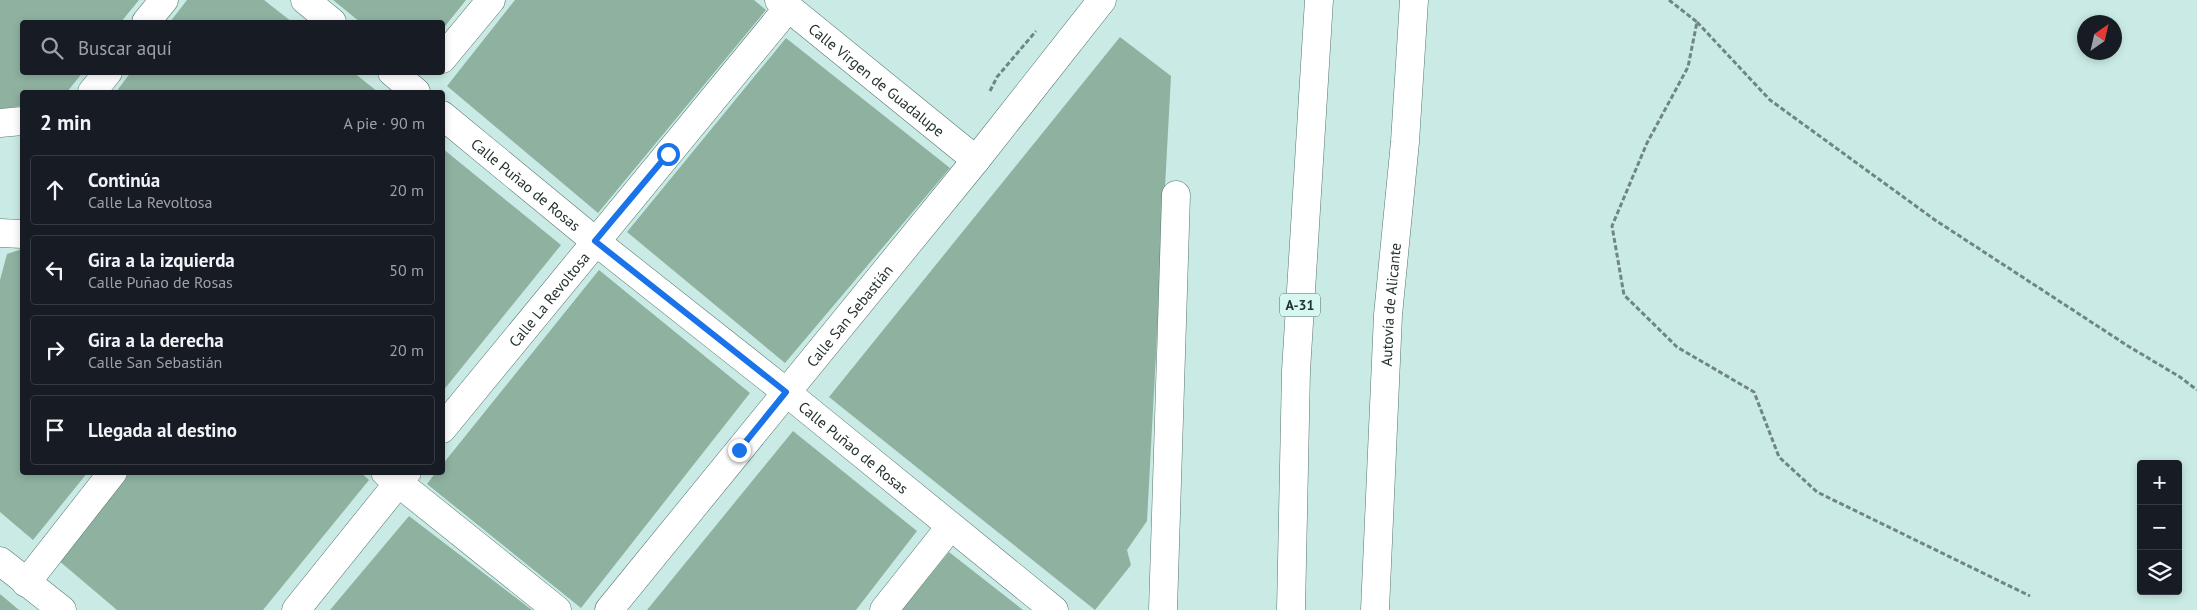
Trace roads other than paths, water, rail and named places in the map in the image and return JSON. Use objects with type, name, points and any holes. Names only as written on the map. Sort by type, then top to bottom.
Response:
[{"type":"main road","points":[[148,20],[164,0]]},
{"type":"main road","points":[[305,0],[330,20]]},
{"type":"main road","points":[[445,55],[491,0]]},
{"type":"main road","name":"A-31","points":[[1291,610],[1296,371],[1318,0]]},
{"type":"main road","name":"Autovía de Alicante","points":[[1376,610],[1388,315],[1405,142],[1414,0]]},
{"type":"main road","name":"Calle Virgen de Guadalupe","points":[[783,4],[976,160]]},
{"type":"main road","name":"Calle La Revoltosa","points":[[445,425],[595,241],[783,4]]},
{"type":"main road","name":"Calle San Sebastián","points":[[609,610],[976,160],[1094,9]]},
{"type":"main road","points":[[94,90],[106,75]]},
{"type":"main road","points":[[396,75],[414,90]]},
{"type":"main road","points":[[418,90],[430,75]]},
{"type":"main road","name":"Calle Puñao de Rosas","points":[[445,117],[595,241],[786,392],[1054,610]]},
{"type":"main road","points":[[0,123],[20,121]]},
{"type":"main road","points":[[1163,610],[1176,195]]},
{"type":"main road","points":[[0,233],[20,234]]},
{"type":"main road","points":[[26,582],[111,475]]},
{"type":"main road","points":[[296,610],[397,476],[557,610]]},
{"type":"main road","points":[[884,610],[950,527]]},
{"type":"main road","points":[[0,561],[59,609]]}]
